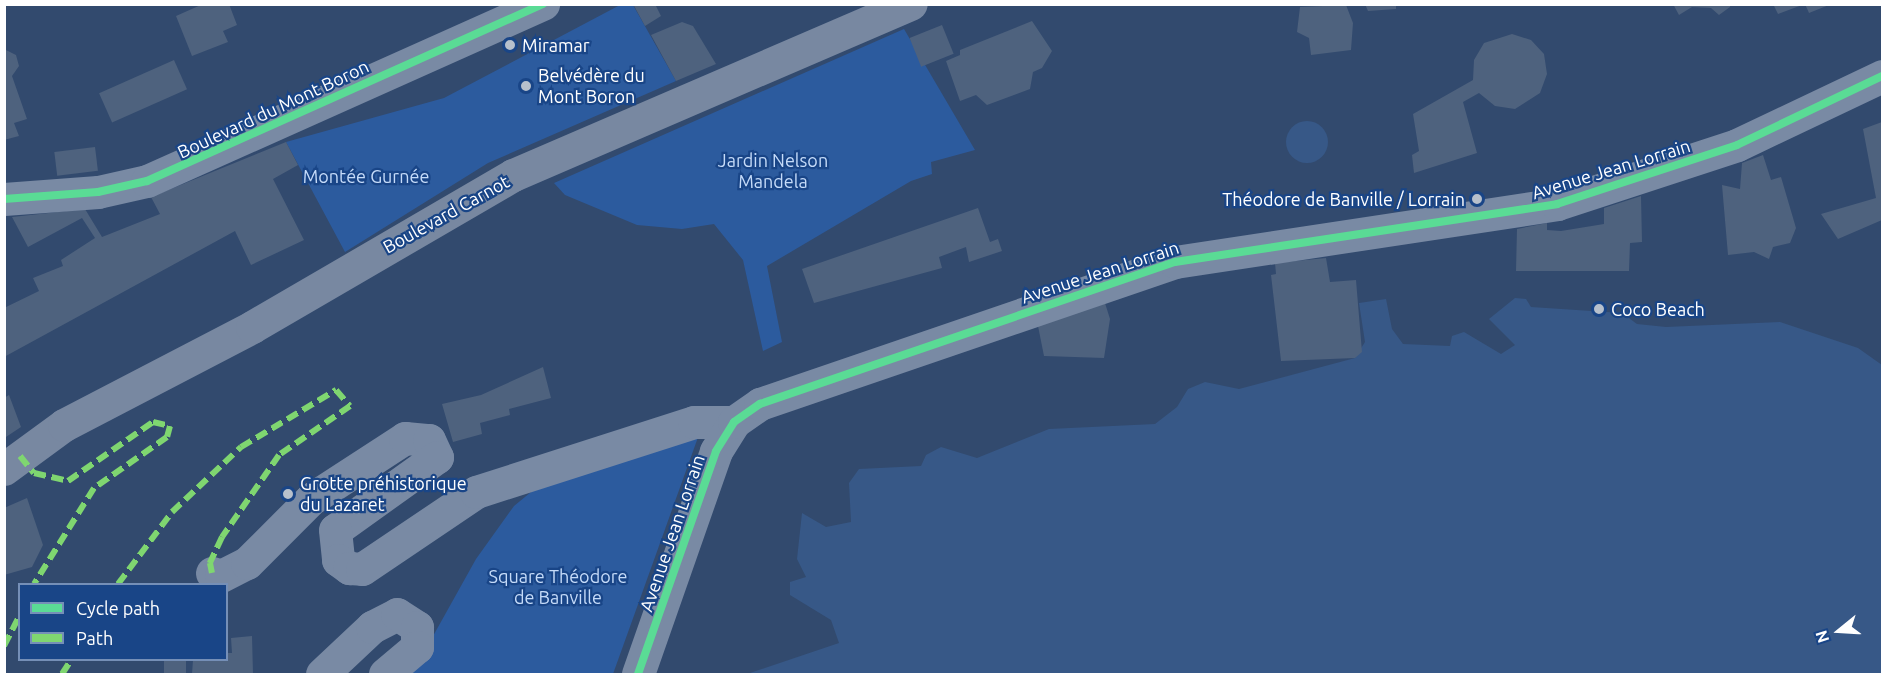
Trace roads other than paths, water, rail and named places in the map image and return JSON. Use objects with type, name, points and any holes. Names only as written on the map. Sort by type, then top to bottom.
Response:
[{"type":"main road","name":"Boulevard Carnot","points":[[4,469],[64,425],[252,327],[513,175],[910,4]]},
{"type":"street","name":"Boulevard du Mont Boron","points":[[4,199],[98,192],[147,181],[543,4]]},
{"type":"street","name":"Avenue Jean Lorrain","points":[[638,675],[716,451],[734,422],[789,393],[1175,261],[1568,201],[1737,144],[1882,76]]},
{"type":"street","points":[[212,573],[222,576],[247,563],[311,499],[405,438],[429,440],[437,457],[335,530],[338,560],[349,568],[362,569],[476,492],[694,422],[734,422]]},
{"type":"street","points":[[322,675],[372,627],[397,614],[417,627],[417,647],[385,675]]},
{"type":"place","name":"Miramar","points":[[510,45]]},
{"type":"place","name":"Belvédère du Mont Boron","points":[[526,86]]},
{"type":"place","name":"Théodore de Banville / Lorrain","points":[[1477,199]]},
{"type":"place","name":"Coco Beach","points":[[1599,309]]},
{"type":"place","name":"Grotte préhistorique du Lazaret","points":[[288,494]]},
{"type":"park label","name":"Jardin Nelson Mandela","points":[[773,171]]},
{"type":"park label","name":"Montée Gurnée","points":[[366,176]]},
{"type":"park label","name":"Square Théodore de Banville","points":[[558,587]]}]
